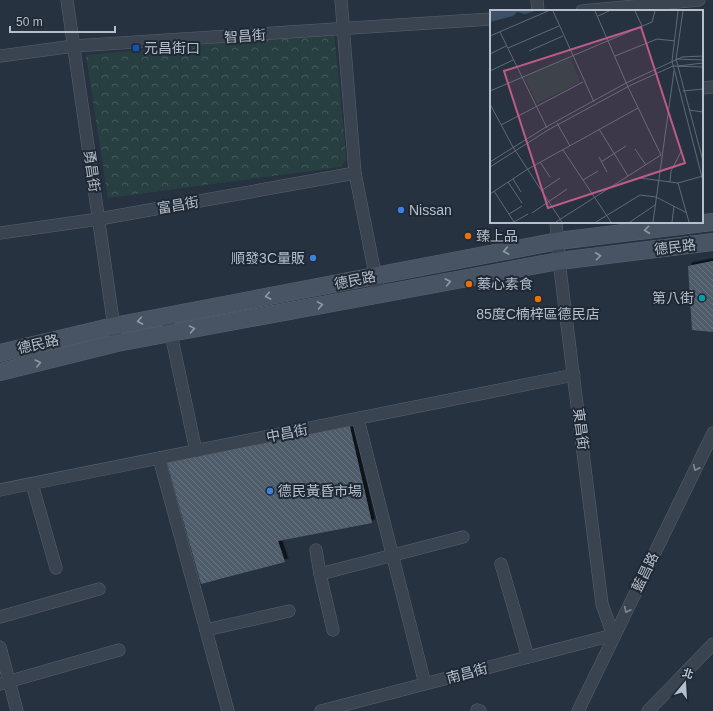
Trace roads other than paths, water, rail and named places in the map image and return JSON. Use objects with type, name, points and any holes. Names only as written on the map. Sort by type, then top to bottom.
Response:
[{"type":"street","name":"勇昌街","points":[[67,0],[117,343]]},
{"type":"street","points":[[341,0],[355,173],[379,294]]},
{"type":"street","points":[[537,0],[538,10]]},
{"type":"street","points":[[593,10],[699,0]]},
{"type":"street","name":"智昌街","points":[[0,56],[74,46],[344,30],[490,19]]},
{"type":"street","points":[[703,88],[713,87]]},
{"type":"street","name":"富昌街","points":[[0,234],[99,219],[355,173]]},
{"type":"street","name":"德民路","points":[[0,353],[114,326],[558,241],[713,222]]},
{"type":"street","name":"東昌街","points":[[556,223],[559,261],[602,604],[613,635]]},
{"type":"street","name":"德民路","points":[[0,372],[117,343],[559,261],[713,242]]},
{"type":"street","points":[[167,316],[196,451]]},
{"type":"street","name":"中昌街","points":[[0,490],[574,375]]},
{"type":"street","points":[[358,419],[425,684]]},
{"type":"street","name":"藍昌路","points":[[578,711],[613,635],[713,433]]},
{"type":"street","points":[[159,458],[228,711]]},
{"type":"street","points":[[32,484],[56,568]]},
{"type":"street","points":[[320,574],[462,537]]},
{"type":"street","points":[[316,550],[333,630]]},
{"type":"street","points":[[501,564],[528,657]]},
{"type":"street","points":[[0,617],[99,589]]},
{"type":"street","points":[[206,630],[289,611]]},
{"type":"street","name":"南昌街","points":[[321,711],[613,635]]},
{"type":"street","points":[[648,711],[713,644]]},
{"type":"street","points":[[0,647],[5,682],[17,711]]},
{"type":"street","points":[[5,682],[119,650]]},
{"type":"place","name":"元昌街口","points":[[136,48]]},
{"type":"place","name":"Nissan","points":[[401,210]]},
{"type":"place","name":"臻上品","points":[[468,236]]},
{"type":"place","name":"順發3C量販","points":[[313,258]]},
{"type":"place","name":"蓁心素食","points":[[469,284]]},
{"type":"place","name":"第八街","points":[[702,298]]},
{"type":"place","name":"85度C楠梓區德民店","points":[[538,299]]},
{"type":"place","name":"德民黃昏市場","points":[[270,491]]}]
